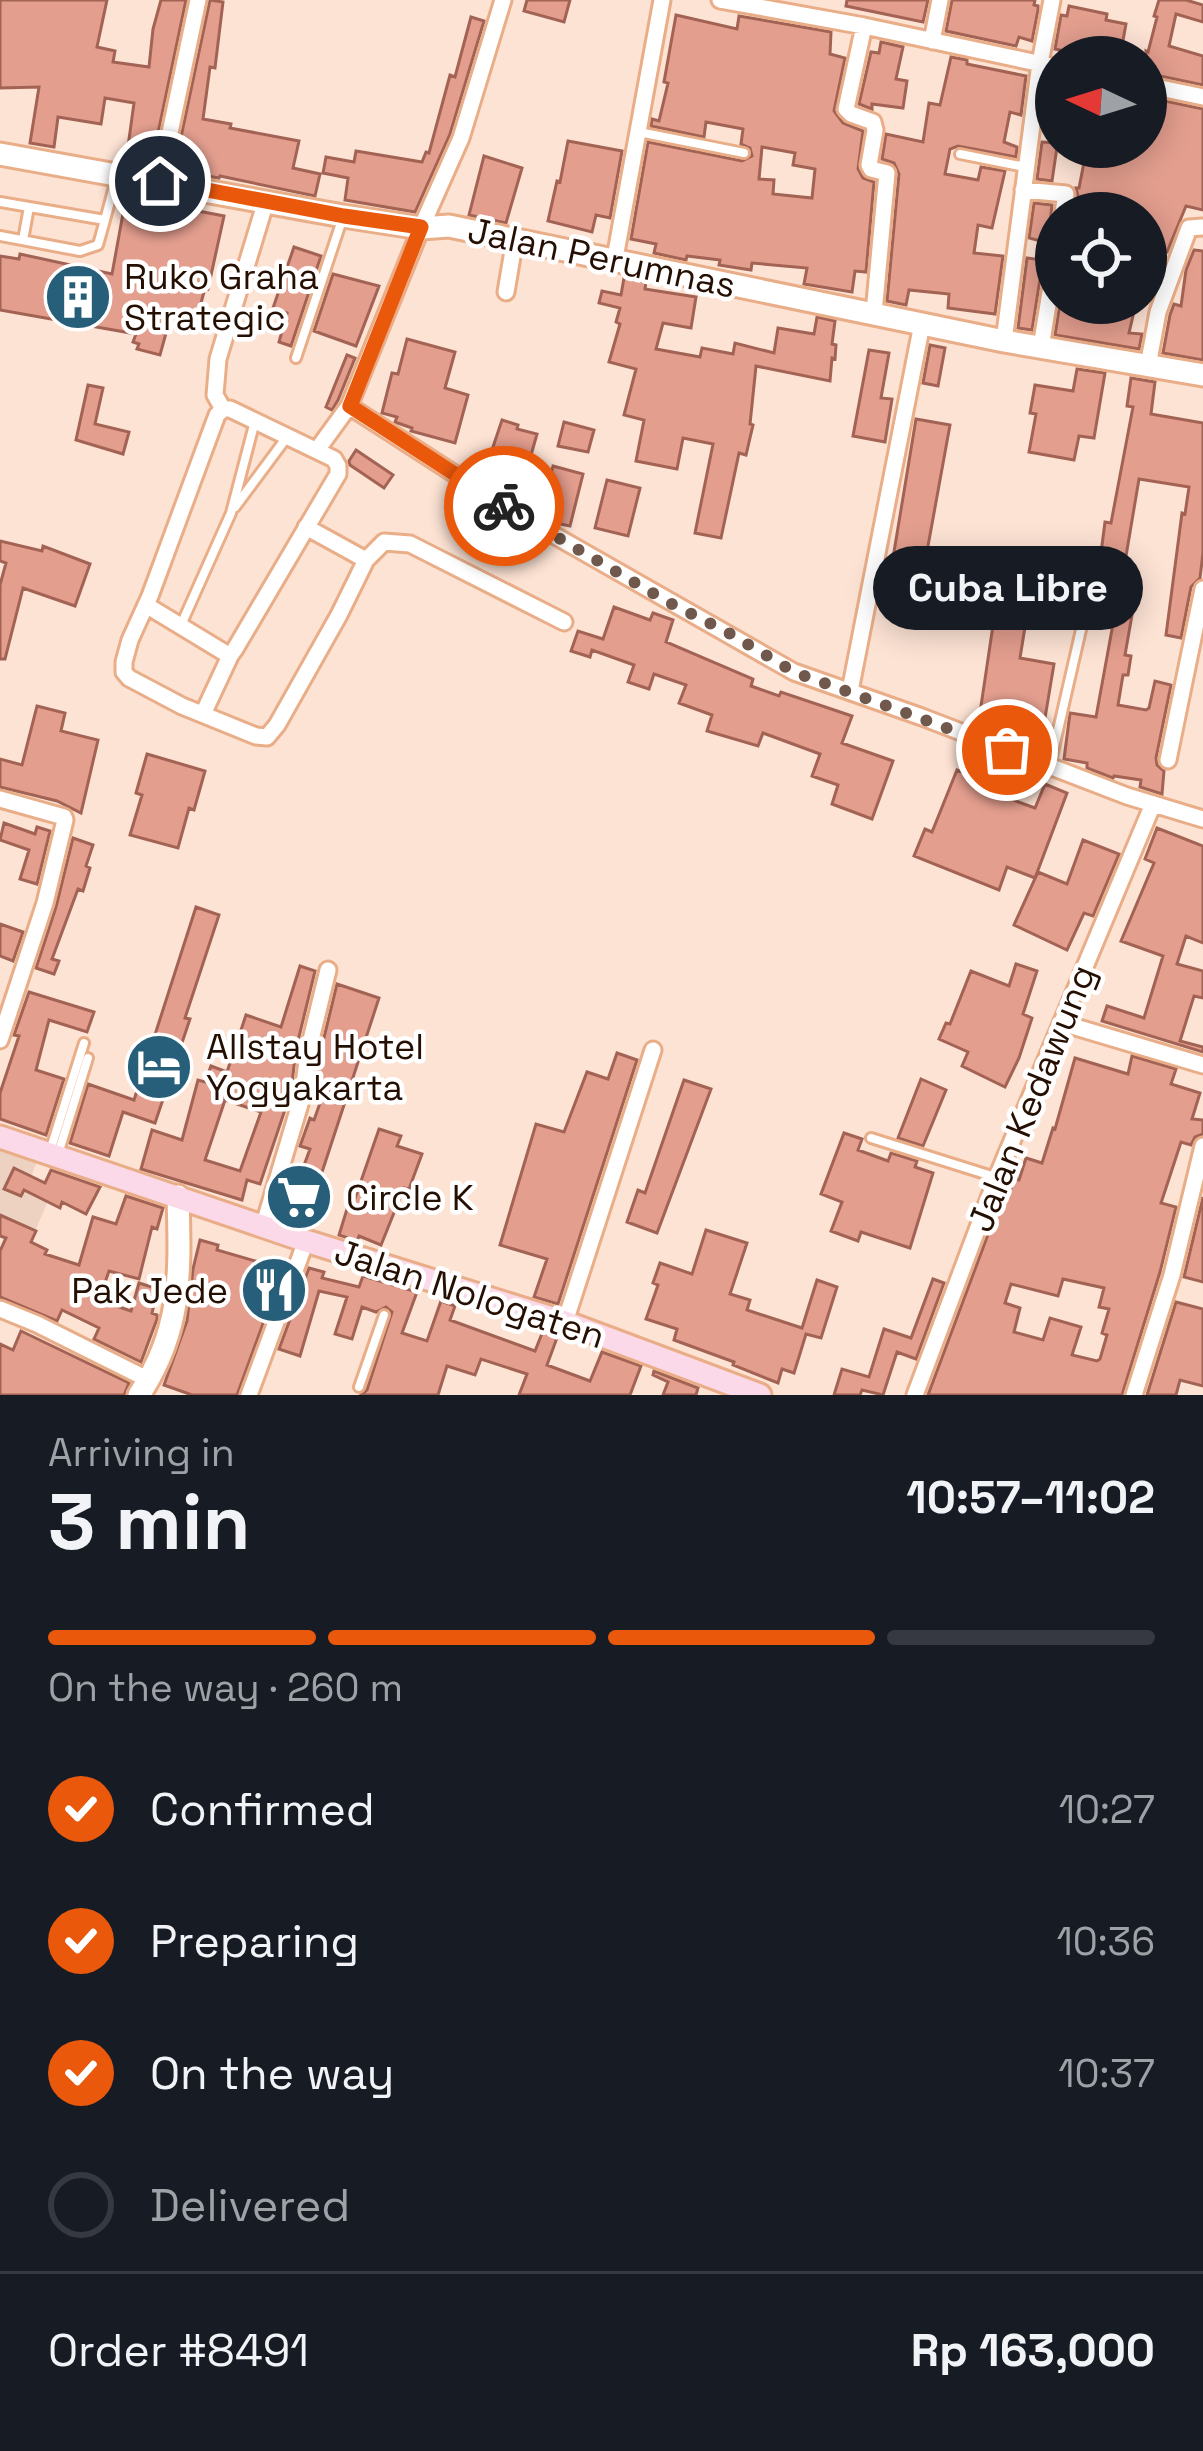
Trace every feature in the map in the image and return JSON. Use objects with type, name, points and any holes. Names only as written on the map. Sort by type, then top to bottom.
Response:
[{"type":"main road","name":"Jalan Nologaten","points":[[0,1137],[264,1225],[398,1276],[565,1322],[721,1388],[760,1395]]},
{"type":"street","points":[[160,181],[198,0]]},
{"type":"street","points":[[316,450],[350,406],[460,138],[502,0]]},
{"type":"street","points":[[615,258],[662,0]]},
{"type":"street","points":[[720,0],[1035,62]]},
{"type":"street","points":[[932,40],[940,0]]},
{"type":"street","points":[[1050,36],[1052,0]]},
{"type":"street","points":[[864,26],[846,110],[873,122],[868,165],[887,173],[874,313]]},
{"type":"street","points":[[1167,90],[1203,97]]},
{"type":"street","points":[[1004,341],[1035,126]]},
{"type":"street","name":"Jalan Perumnas","points":[[0,154],[344,216],[421,227],[449,226],[1004,341],[1203,375]]},
{"type":"street","points":[[1023,190],[1044,192]]},
{"type":"street","points":[[223,410],[215,395],[218,359],[266,200]]},
{"type":"street","points":[[1148,366],[1158,311],[1189,228],[1203,227]]},
{"type":"street","points":[[506,292],[515,239]]},
{"type":"street","points":[[850,691],[922,324]]},
{"type":"street","points":[[1041,347],[1045,324]]},
{"type":"street","points":[[350,406],[515,513],[794,672],[1203,819]]},
{"type":"street","points":[[203,714],[230,656],[338,474],[334,459],[223,410],[217,415],[130,640],[125,674],[203,714],[256,736],[269,735],[366,560],[384,542],[410,544],[564,622]]},
{"type":"street","points":[[306,527],[366,560]]},
{"type":"street","points":[[1168,760],[1203,590]]},
{"type":"street","points":[[146,605],[230,656]]},
{"type":"street","points":[[0,799],[64,817],[45,903],[0,1040]]},
{"type":"street","name":"Jalan Kedawung","points":[[915,1395],[997,1177],[1153,804]]},
{"type":"street","points":[[264,1225],[303,1094],[328,970]]},
{"type":"street","points":[[1062,1023],[1203,1065]]},
{"type":"street","points":[[565,1322],[652,1050]]},
{"type":"street","points":[[1134,1395],[1172,1275],[1203,1146]]},
{"type":"street","points":[[0,1310],[37,1324],[144,1388],[166,1343],[178,1292],[178,1196]]},
{"type":"street","points":[[249,1395],[306,1240]]},
{"type":"lane","points":[[638,132],[744,153]]},
{"type":"lane","points":[[960,154],[1026,168]]},
{"type":"lane","points":[[0,236],[80,251],[91,248],[98,244],[117,173]]},
{"type":"lane","points":[[0,202],[105,220]]},
{"type":"lane","points":[[23,240],[29,207]]},
{"type":"lane","points":[[296,358],[344,216]]},
{"type":"lane","points":[[181,626],[231,513],[255,421]]},
{"type":"lane","points":[[231,513],[287,437]]},
{"type":"lane","points":[[1049,766],[1083,621]]},
{"type":"lane","points":[[54,1155],[84,1043]]},
{"type":"lane","points":[[54,1155],[88,1058]]},
{"type":"lane","points":[[871,1138],[997,1177]]},
{"type":"lane","points":[[359,1387],[384,1315]]},
{"type":"shaded area","points":[[0,1143],[38,1159],[28,1184],[51,1194],[32,1238],[0,1224]]},
{"type":"building","points":[[0,0],[107,0],[97,47],[115,51],[113,62],[149,67],[161,0],[186,0],[151,166],[126,161],[134,103],[105,98],[101,124],[58,117],[54,147],[30,143],[39,87],[0,88]]},
{"type":"building","points":[[210,0],[223,2],[203,119],[299,141],[293,168],[320,174],[315,196],[174,170]]},
{"type":"building","points":[[527,0],[570,0],[564,22],[524,11]]},
{"type":"building","points":[[847,0],[928,0],[923,22],[846,6]]},
{"type":"building","points":[[952,0],[1035,0],[1038,10],[1032,41],[1019,37],[1016,46],[946,31]]},
{"type":"building","points":[[1159,0],[1203,5],[1203,22],[1176,14],[1169,46],[1203,56],[1203,85],[1167,77],[1167,36],[1152,36]]},
{"type":"building","points":[[1069,6],[1107,14],[1106,20],[1126,24],[1124,36],[1057,36],[1061,15],[1067,16]]},
{"type":"building","points":[[676,15],[737,29],[739,16],[831,32],[830,54],[845,58],[834,111],[843,123],[863,131],[858,169],[863,178],[874,182],[866,272],[855,271],[852,292],[804,284],[807,268],[752,263],[751,270],[719,265],[720,260],[687,256],[686,260],[654,253],[656,244],[631,239],[648,142],[742,161],[752,156],[750,148],[741,144],[743,129],[706,122],[704,137],[651,126],[652,119],[659,121],[668,83],[664,82]],"holes":[[[762,147],[795,153],[793,165],[815,169],[812,198],[773,194],[774,180],[759,179]]]},
{"type":"building","points":[[471,17],[484,21],[450,134],[415,212],[345,200],[348,178],[323,173],[326,157],[354,162],[356,151],[422,162],[429,153]]},
{"type":"building","points":[[881,42],[903,47],[896,79],[907,81],[903,108],[872,104],[872,109],[859,104],[871,52],[879,53]]},
{"type":"building","points":[[951,57],[1026,76],[1021,115],[1010,112],[1004,142],[1017,147],[1016,157],[958,146],[950,149],[945,174],[978,180],[981,167],[1005,171],[992,228],[978,225],[974,253],[1003,256],[995,314],[948,308],[949,294],[909,290],[906,305],[887,301],[899,174],[894,163],[882,159],[886,134],[923,142],[929,103],[940,105]]},
{"type":"building","points":[[1167,101],[1203,109],[1203,210],[1186,206],[1167,252],[1167,192],[1077,192],[1083,168],[1167,168]]},
{"type":"building","points":[[568,141],[622,151],[610,218],[596,215],[592,232],[548,221]]},
{"type":"building","points":[[484,156],[522,168],[506,223],[469,215]]},
{"type":"building","points":[[1038,168],[1054,168],[1052,181],[1037,179]]},
{"type":"building","points":[[126,197],[224,216],[196,322],[171,315],[160,355],[137,349],[136,334],[0,310],[0,256],[19,259],[20,254],[112,274]]},
{"type":"building","points":[[1034,203],[1035,203],[1035,240],[1029,238]]},
{"type":"building","points":[[294,247],[321,256],[291,346],[279,342],[287,313],[273,308]]},
{"type":"building","points":[[1194,250],[1203,251],[1203,360],[1163,353],[1170,315],[1174,304],[1181,306]]},
{"type":"building","points":[[1027,258],[1035,259],[1032,330],[1018,328]]},
{"type":"building","points":[[333,274],[379,286],[356,346],[314,331]]},
{"type":"building","points":[[624,278],[646,282],[645,289],[696,297],[691,328],[663,323],[656,349],[700,357],[702,348],[733,354],[735,343],[774,353],[778,328],[814,334],[817,317],[835,321],[830,381],[756,366],[753,425],[746,455],[739,453],[721,538],[695,533],[713,444],[683,438],[677,469],[636,461],[644,420],[624,415],[636,369],[609,362],[620,308],[599,303],[602,291],[621,295]]},
{"type":"building","points":[[1057,324],[1131,324],[1129,333],[1142,334],[1139,349],[1055,335]]},
{"type":"building","points":[[407,339],[455,352],[445,388],[468,395],[455,443],[411,431],[395,422],[397,417],[382,413]]},
{"type":"building","points":[[930,345],[945,348],[938,386],[923,383]]},
{"type":"building","points":[[869,350],[889,353],[881,398],[892,399],[885,442],[853,436]]},
{"type":"building","points":[[347,355],[355,358],[332,410],[326,407]]},
{"type":"building","points":[[1077,369],[1105,373],[1094,438],[1079,436],[1074,460],[1029,452],[1035,385],[1073,391]]},
{"type":"building","points":[[1131,378],[1155,382],[1151,414],[1203,423],[1203,553],[1181,638],[1166,635],[1189,487],[1139,479],[1126,556],[1101,553],[1133,407],[1127,406]]},
{"type":"building","points":[[88,385],[103,388],[95,424],[129,432],[123,454],[76,440]]},
{"type":"building","points":[[916,419],[950,425],[926,557],[894,552]]},
{"type":"building","points":[[502,420],[537,434],[518,501],[479,476]]},
{"type":"building","points":[[564,422],[594,430],[588,452],[558,446]]},
{"type":"building","points":[[356,450],[393,475],[384,488],[350,465]]},
{"type":"building","points":[[553,466],[583,474],[570,526],[541,514]]},
{"type":"building","points":[[607,480],[640,488],[628,536],[595,528]]},
{"type":"building","points":[[0,541],[42,551],[43,546],[90,564],[75,606],[23,588],[5,659],[0,659],[0,585],[6,563],[0,561]]},
{"type":"building","points":[[998,592],[1030,596],[1020,658],[1054,664],[1041,742],[978,726]]},
{"type":"building","points":[[614,607],[650,620],[653,613],[673,620],[666,642],[753,679],[751,686],[852,716],[842,743],[893,761],[872,819],[832,804],[838,785],[812,776],[820,754],[763,733],[758,746],[707,731],[712,715],[679,703],[686,685],[654,674],[649,689],[628,682],[634,665],[592,650],[590,657],[571,651],[578,631],[603,639]]},
{"type":"building","points":[[1115,613],[1132,615],[1125,655],[1131,656],[1118,705],[1146,710],[1155,681],[1171,685],[1156,758],[1164,771],[1162,794],[1140,787],[1141,780],[1113,778],[1087,768],[1087,763],[1064,759],[1070,713],[1096,717]]},
{"type":"building","points":[[37,706],[65,713],[61,731],[98,740],[81,813],[57,801],[0,787],[0,759],[22,765]]},
{"type":"building","points":[[147,754],[205,771],[178,848],[130,835]]},
{"type":"building","points":[[957,770],[978,778],[975,786],[1035,808],[1045,784],[1067,793],[1035,878],[1007,867],[999,890],[914,856],[925,829],[932,832]]},
{"type":"building","points":[[4,823],[35,834],[37,827],[50,831],[37,884],[20,879],[29,850],[0,840]]},
{"type":"building","points":[[1157,828],[1203,846],[1203,943],[1186,936],[1177,964],[1203,971],[1203,998],[1194,996],[1180,1041],[1203,1047],[1203,1052],[1102,1021],[1107,1006],[1144,1018],[1163,956],[1121,941],[1154,863],[1145,859]]},
{"type":"building","points":[[73,838],[93,845],[86,866],[90,868],[52,959],[59,961],[54,974],[36,968]]},
{"type":"building","points":[[1083,840],[1119,854],[1093,916],[1084,913],[1067,950],[1014,925],[1038,872],[1067,884]]},
{"type":"building","points":[[196,907],[219,915],[155,1123],[123,1112],[109,1156],[70,1143],[88,1084],[134,1100]]},
{"type":"building","points":[[0,924],[23,932],[13,961],[0,956]]},
{"type":"building","points":[[1016,964],[1037,971],[1023,1014],[1032,1018],[1005,1087],[962,1066],[968,1052],[939,1039],[971,971],[1009,986]]},
{"type":"building","points":[[300,966],[315,971],[291,1092],[260,1184],[247,1180],[242,1200],[141,1169],[152,1130],[182,1140],[198,1080],[205,1082],[211,1066],[227,1072],[246,1015],[281,1027]],"holes":[[[225,1100],[261,1112],[240,1171],[205,1160]]]},
{"type":"building","points":[[337,984],[379,998],[307,1218],[281,1209],[292,1177],[299,1179],[310,1149],[300,1146],[325,1089],[316,1087]]},
{"type":"building","points":[[29,992],[94,1012],[87,1032],[49,1020],[36,1070],[64,1079],[46,1135],[0,1119],[0,1093]]},
{"type":"building","points":[[617,1053],[637,1060],[558,1304],[534,1297],[547,1259],[500,1245],[536,1124],[564,1132],[587,1072],[608,1079]]},
{"type":"building","points":[[1132,1056],[1176,1069],[1171,1084],[1200,1093],[1192,1119],[1203,1120],[1203,1134],[1191,1145],[1181,1142],[1161,1203],[1176,1207],[1122,1395],[928,1395],[1005,1189],[1010,1191],[1014,1179],[1019,1180],[1026,1158],[1042,1163],[1075,1058],[1128,1074]],"holes":[[[1063,1279],[1104,1288],[1099,1307],[1109,1309],[1102,1333],[1107,1335],[1097,1361],[1072,1355],[1081,1327],[1050,1318],[1043,1340],[1014,1332],[1020,1308],[1005,1303],[1011,1284],[1058,1296]]]},
{"type":"building","points":[[921,1079],[946,1090],[923,1146],[898,1138]]},
{"type":"building","points":[[684,1080],[711,1089],[657,1233],[627,1222],[638,1190],[645,1193]]},
{"type":"building","points":[[379,1129],[401,1136],[397,1146],[422,1154],[381,1245],[359,1236],[357,1241],[339,1235]]},
{"type":"building","points":[[844,1133],[862,1139],[858,1150],[888,1161],[891,1153],[917,1161],[915,1167],[933,1173],[910,1248],[861,1232],[858,1241],[831,1231],[842,1202],[821,1194]]},
{"type":"building","points":[[14,1168],[45,1183],[51,1170],[100,1187],[86,1214],[62,1202],[60,1208],[24,1190],[21,1196],[4,1189]]},
{"type":"building","points":[[126,1196],[163,1208],[157,1229],[152,1227],[139,1279],[109,1271],[99,1300],[131,1311],[139,1283],[158,1289],[152,1313],[157,1319],[141,1362],[94,1339],[99,1328],[62,1310],[57,1321],[0,1297],[0,1251],[6,1238],[0,1236],[0,1215],[36,1231],[31,1242],[47,1250],[45,1254],[79,1265],[93,1217],[116,1224]]},
{"type":"building","points":[[1203,1197],[1203,1282],[1184,1277]]},
{"type":"building","points":[[706,1230],[747,1243],[730,1294],[750,1300],[747,1310],[802,1328],[817,1280],[837,1287],[821,1338],[806,1334],[794,1373],[782,1369],[778,1383],[674,1340],[677,1329],[646,1319],[660,1263],[692,1274]]},
{"type":"building","points":[[200,1240],[218,1245],[217,1250],[283,1269],[237,1395],[192,1395],[164,1385],[187,1321]]},
{"type":"building","points":[[309,1268],[324,1272],[322,1278],[359,1287],[363,1276],[417,1292],[402,1333],[427,1341],[441,1301],[455,1306],[450,1320],[535,1351],[543,1331],[558,1335],[547,1365],[590,1381],[602,1352],[641,1366],[630,1395],[519,1395],[527,1374],[481,1359],[475,1375],[447,1366],[438,1395],[361,1395],[367,1390],[392,1312],[386,1307],[376,1312],[362,1307],[352,1339],[335,1334],[347,1297],[319,1291],[300,1356],[279,1349]]},
{"type":"building","points":[[933,1279],[944,1283],[916,1359],[897,1352],[883,1395],[862,1390],[860,1395],[834,1395],[842,1369],[869,1377],[884,1329],[911,1338]]},
{"type":"building","points":[[1176,1302],[1203,1309],[1203,1386],[1180,1380],[1176,1395],[1147,1395]]},
{"type":"building","points":[[21,1331],[129,1383],[124,1395],[0,1395],[0,1344],[13,1350]]},
{"type":"building","points":[[654,1371],[698,1388],[696,1395],[663,1395],[668,1382],[653,1375]]},
{"type":"way so far","points":[[504,506],[794,672],[1007,750]]},
{"type":"place","name":"Ruko Graha Strategic","points":[[78,297]]},
{"type":"place","name":"Cuba Libre","points":[[1007,750]]},
{"type":"place","name":"Allstay Hotel Yogyakarta","points":[[159,1067]]},
{"type":"place","name":"Circle K","points":[[299,1197]]},
{"type":"place","name":"Pak Jede","points":[[274,1290]]},
{"type":"route","points":[[160,181],[421,227],[350,406],[504,506]]}]
